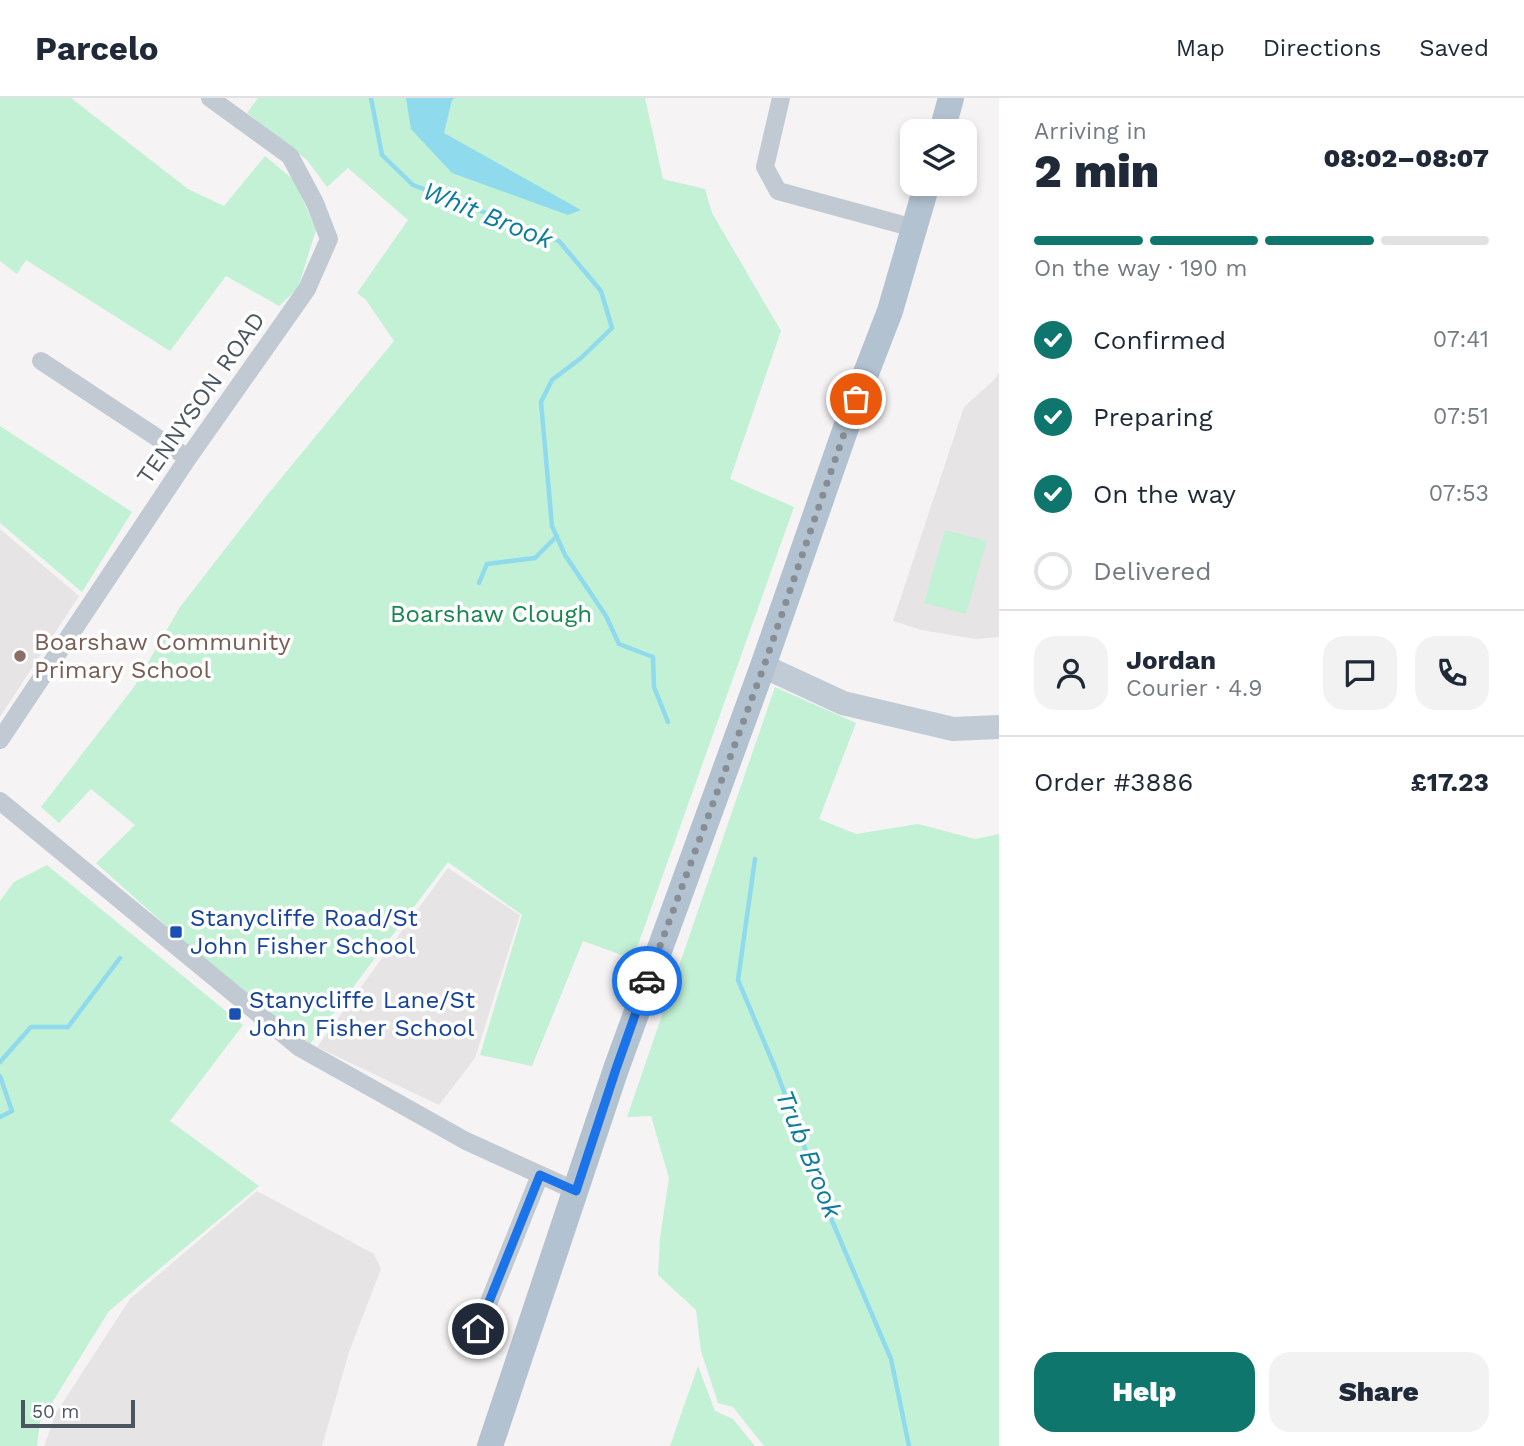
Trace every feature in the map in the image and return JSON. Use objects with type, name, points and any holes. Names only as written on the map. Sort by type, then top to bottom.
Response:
[{"type":"main road","points":[[945,119],[951,98]]},
{"type":"main road","points":[[490,1446],[616,1069],[764,666],[856,399],[890,311],[923,196]]},
{"type":"street","name":"TENNYSON ROAD","points":[[0,740],[188,458],[307,289],[329,239],[315,203],[290,156],[210,98]]},
{"type":"street","points":[[781,98],[765,167],[778,191],[914,228]]},
{"type":"street","points":[[41,361],[188,458]]},
{"type":"street","points":[[764,666],[843,703],[953,729],[999,727]]},
{"type":"street","points":[[0,801],[300,1048],[466,1141],[576,1191]]},
{"type":"street","points":[[478,1329],[540,1175]]},
{"type":"shaded area","points":[[999,373],[999,637],[975,639],[922,630],[893,621],[964,407]]},
{"type":"shaded area","name":"Boarshaw Community Primary School","points":[[0,529],[79,596],[0,717]]},
{"type":"shaded area","points":[[448,868],[520,915],[475,1058],[439,1105],[317,1047]]},
{"type":"shaded area","points":[[257,1191],[374,1254],[381,1269],[349,1352],[322,1446],[44,1446],[56,1413],[130,1299]]},
{"type":"green space","points":[[0,98],[71,98],[188,189],[224,206],[265,156],[294,180],[316,230],[298,288],[279,306],[226,276],[170,351],[26,260],[17,274],[0,261]]},
{"type":"green space","name":"Boarshaw Clough","points":[[258,98],[645,98],[663,179],[705,189],[712,213],[781,331],[730,479],[794,507],[633,959],[583,941],[532,1066],[480,1055],[522,915],[448,862],[310,1044],[191,948],[96,863],[135,825],[91,789],[59,823],[41,807],[134,687],[180,607],[264,499],[394,341],[366,300],[357,293],[408,220],[348,168],[327,187],[307,160],[247,113]]},
{"type":"green space","points":[[0,426],[132,512],[82,592],[0,523]]},
{"type":"green space","points":[[945,530],[987,541],[966,614],[924,603]]},
{"type":"green space","points":[[775,687],[856,723],[819,819],[856,834],[918,824],[975,839],[999,834],[999,1446],[764,1446],[733,1407],[718,1403],[701,1351],[696,1310],[658,1275],[660,1238],[669,1178],[651,1116],[627,1117]]},
{"type":"green space","points":[[47,865],[243,1025],[170,1121],[259,1186],[109,1311],[40,1422],[37,1446],[0,1446],[0,901],[14,882]]},
{"type":"green space","points":[[698,1366],[715,1411],[733,1419],[755,1446],[670,1446]]},
{"type":"water","points":[[406,98],[455,98],[452,100],[444,133],[581,210],[568,215],[452,173],[411,129]]},
{"type":"waterway","name":"Whit Brook","points":[[371,98],[382,155],[413,185],[559,241],[601,291],[612,328],[581,358],[552,380],[541,402],[552,526],[565,555],[606,616],[619,644],[653,657],[654,687],[668,722]]},
{"type":"waterway","name":"Whit Brook","points":[[479,583],[487,564],[535,558],[557,536]]},
{"type":"waterway","name":"Trub Brook","points":[[755,859],[738,980],[776,1070],[830,1216],[891,1359],[909,1446]]},
{"type":"waterway","name":"Whit Brook","points":[[0,1062],[31,1027],[68,1027],[120,958]]},
{"type":"waterway","name":"Whit Brook","points":[[0,1076],[12,1111],[0,1117]]},
{"type":"way so far","points":[[647,981],[764,666],[856,399]]},
{"type":"place","name":"Boarshaw Community Primary School","points":[[20,656]]},
{"type":"place","name":"Stanycliffe Road/St John Fisher School","points":[[176,932]]},
{"type":"place","name":"Stanycliffe Lane/St John Fisher School","points":[[235,1014]]},
{"type":"route","points":[[478,1329],[540,1175],[576,1191],[647,981]]}]
